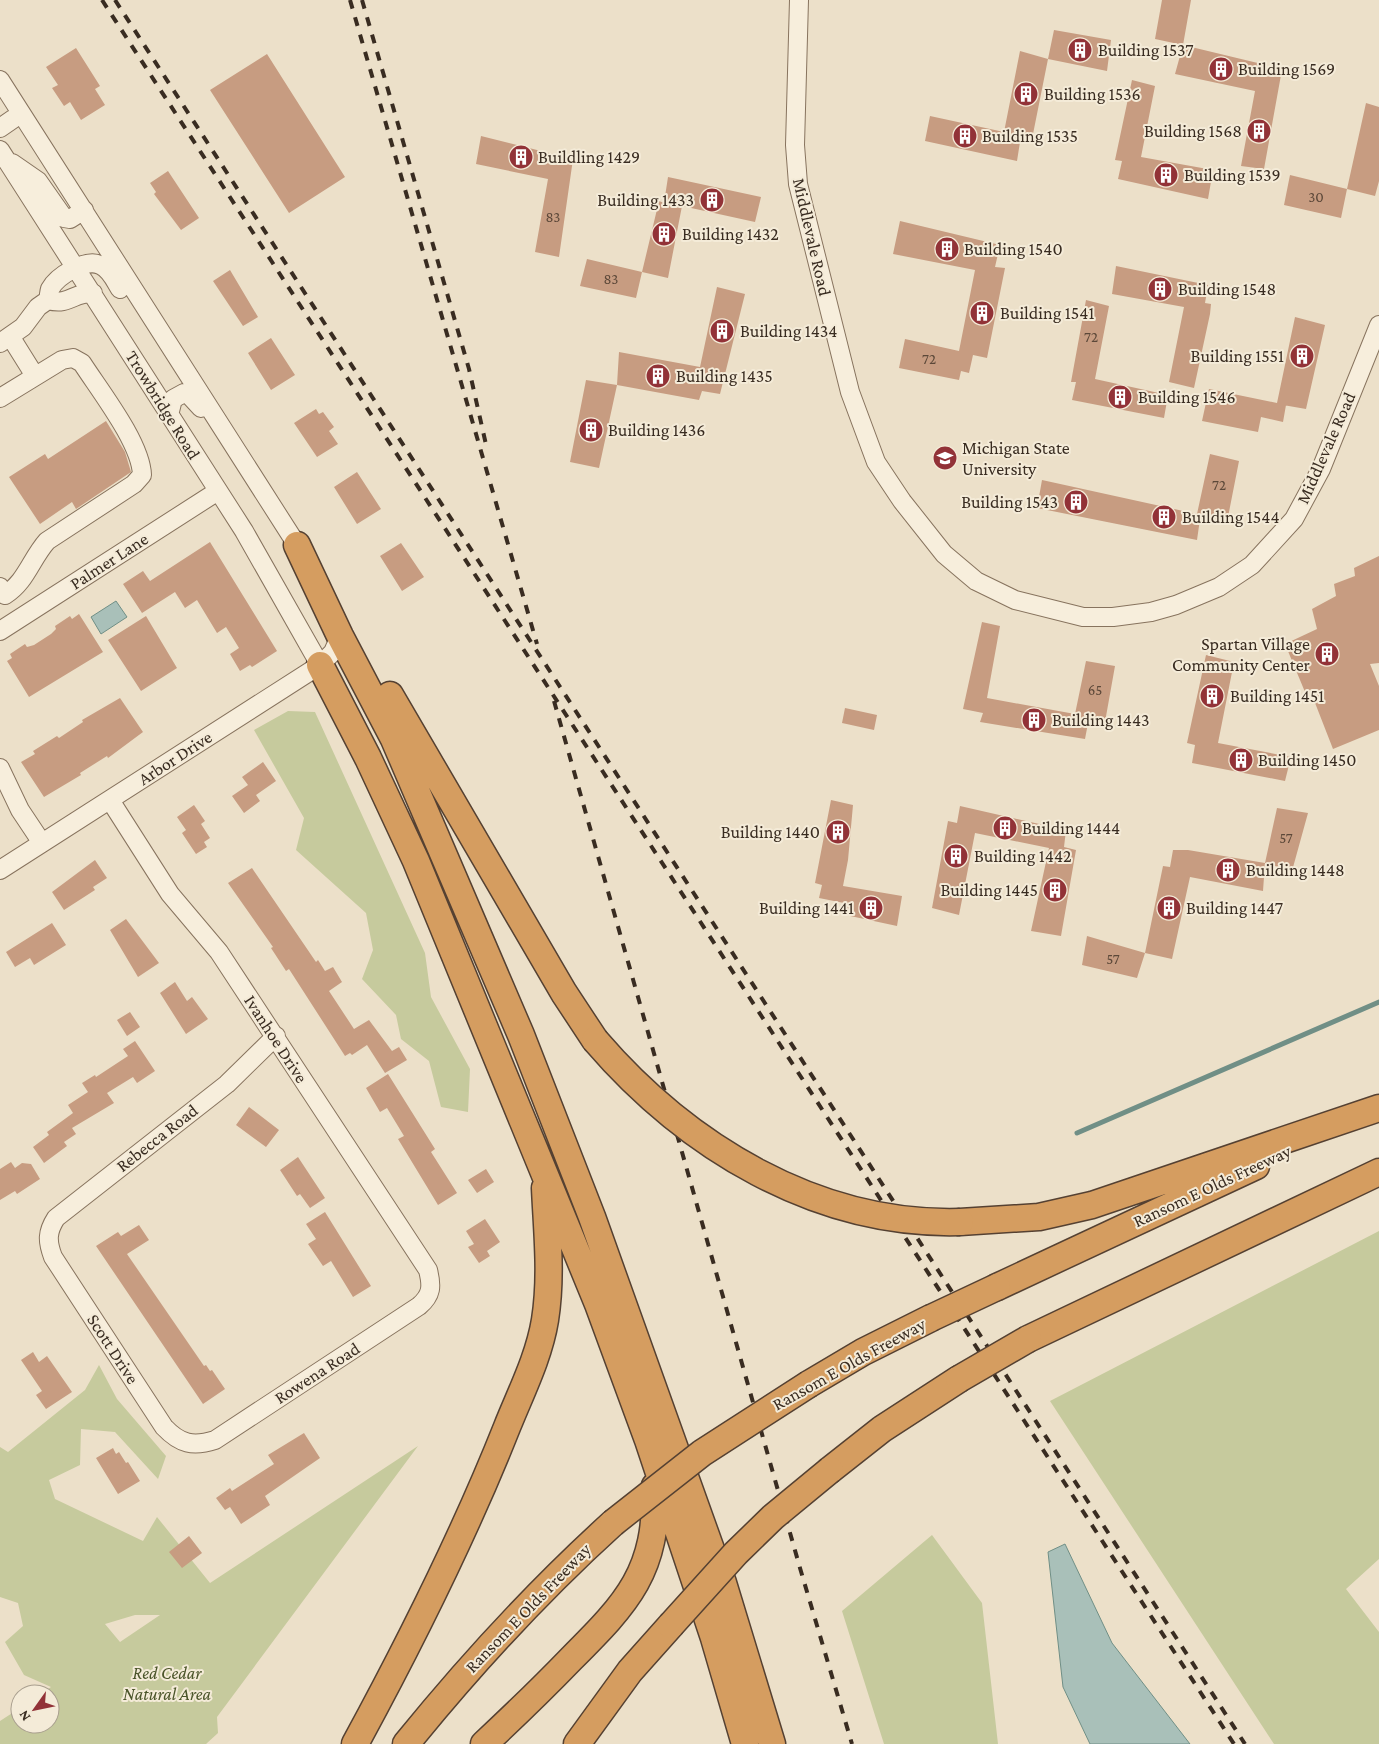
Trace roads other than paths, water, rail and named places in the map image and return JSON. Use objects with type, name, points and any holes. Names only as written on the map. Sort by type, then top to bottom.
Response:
[{"type":"highway","points":[[297,545],[340,636],[394,739],[434,827],[521,1035],[592,1217],[723,1583],[772,1744]]},
{"type":"highway","points":[[297,545],[364,651],[564,993],[595,1040],[638,1086],[668,1114],[707,1143],[758,1173],[805,1193],[872,1213],[930,1222],[1039,1217],[1092,1205],[1379,1108]]},
{"type":"highway","points":[[320,665],[368,758],[416,861],[567,1226],[648,1440],[714,1638],[745,1744]]},
{"type":"highway","name":"Ransom E Olds Freeway","points":[[406,1744],[465,1672],[520,1613],[613,1523],[702,1453],[809,1384],[863,1352],[931,1318],[1379,1108]]},
{"type":"highway","points":[[355,1744],[388,1684],[460,1535],[490,1468],[541,1341],[549,1282],[544,1172]]},
{"type":"highway","points":[[577,1744],[630,1671],[742,1547],[773,1517],[882,1430],[959,1379],[1028,1339],[1379,1172]]},
{"type":"highway","points":[[567,1226],[592,1217]]},
{"type":"highway","points":[[484,1744],[614,1616],[631,1593],[650,1548],[655,1529],[655,1486],[648,1440]]},
{"type":"highway","points":[[596,1744],[671,1625]]},
{"type":"street","name":"Middlevale Road","points":[[798,0],[795,145],[798,184],[850,392],[876,462],[938,547],[963,572],[976,581],[1015,600],[1083,617],[1113,617],[1151,612],[1176,605],[1218,587],[1252,564],[1294,519],[1321,470],[1379,325]]},
{"type":"street","name":"Trowbridge Road","points":[[0,80],[242,462],[297,545]]},
{"type":"street","points":[[0,100],[6,124],[64,181]]},
{"type":"street","name":"Trowbridge Road","points":[[3,154],[244,531],[320,665]]},
{"type":"street","points":[[3,154],[38,181],[64,218],[70,219],[84,210]]},
{"type":"street","points":[[48,300],[54,283],[77,268],[92,263],[104,267],[149,332],[179,361]]},
{"type":"street","points":[[35,376],[5,340],[23,327],[38,307],[48,300],[65,302],[78,294],[93,293]]},
{"type":"street","points":[[0,398],[62,360],[73,358],[82,363],[133,443],[142,462],[142,475],[134,484],[47,541],[36,554],[16,588],[5,595],[0,587]]},
{"type":"street","points":[[170,415],[173,399],[182,394],[189,395],[242,462]]},
{"type":"street","name":"Palmer Lane","points":[[0,631],[218,491]]},
{"type":"street","name":"Arbor Drive","points":[[0,870],[320,665],[332,652],[340,636]]},
{"type":"street","points":[[0,768],[20,810],[42,843]]},
{"type":"street","name":"Ivanhoe Drive","points":[[110,800],[170,894],[219,952],[276,1036],[428,1270],[431,1284]]},
{"type":"street","name":"Rebecca Road","points":[[48,1243],[49,1229],[56,1218],[227,1084],[276,1036]]},
{"type":"street","name":"Scott Drive","points":[[48,1243],[54,1257],[164,1427],[175,1438],[190,1444]]},
{"type":"street","name":"Rowena Road","points":[[190,1444],[202,1444],[215,1440],[419,1306],[428,1298],[431,1284]]},
{"type":"water","points":[[116,601],[127,617],[101,634],[91,617]]},
{"type":"water","points":[[1065,1544],[1112,1643],[1190,1744],[1090,1744],[1063,1687],[1048,1552]]},
{"type":"waterway","points":[[1077,1133],[1379,1002]]},
{"type":"railway","points":[[102,0],[1234,1744]]},
{"type":"railway","points":[[115,0],[1245,1744]]},
{"type":"railway","points":[[350,0],[537,644]]},
{"type":"railway","points":[[362,0],[469,369],[487,449]]},
{"type":"railway","points":[[554,701],[800,1568],[852,1744]]},
{"type":"place","name":"Building 1537","points":[[1080,50]]},
{"type":"place","name":"Building 1569","points":[[1221,69]]},
{"type":"place","name":"Building 1536","points":[[1026,94]]},
{"type":"place","name":"Building 1568","points":[[1259,131]]},
{"type":"place","name":"Building 1535","points":[[965,136]]},
{"type":"place","name":"Buildling 1429","points":[[521,157]]},
{"type":"place","name":"Building 1539","points":[[1166,175]]},
{"type":"place","name":"Building 1433","points":[[712,200]]},
{"type":"place","name":"Building 1432","points":[[664,234]]},
{"type":"place","name":"Building 1540","points":[[947,249]]},
{"type":"place","name":"Building 1548","points":[[1160,289]]},
{"type":"place","name":"Building 1541","points":[[982,313]]},
{"type":"place","name":"Building 1434","points":[[722,331]]},
{"type":"place","name":"Building 1551","points":[[1302,356]]},
{"type":"place","name":"Building 1435","points":[[658,376]]},
{"type":"place","name":"Building 1546","points":[[1120,397]]},
{"type":"place","name":"Building 1436","points":[[591,430]]},
{"type":"place","name":"Michigan State University","points":[[945,458]]},
{"type":"place","name":"Building 1543","points":[[1076,502]]},
{"type":"place","name":"Building 1544","points":[[1164,517]]},
{"type":"place","name":"Spartan Village Community Center","points":[[1327,654]]},
{"type":"place","name":"Building 1451","points":[[1212,696]]},
{"type":"place","name":"Building 1443","points":[[1034,720]]},
{"type":"place","name":"Building 1450","points":[[1241,760]]},
{"type":"place","name":"Building 1444","points":[[1005,828]]},
{"type":"place","name":"Building 1440","points":[[838,832]]},
{"type":"place","name":"Building 1442","points":[[956,856]]},
{"type":"place","name":"Building 1448","points":[[1228,870]]},
{"type":"place","name":"Building 1445","points":[[1055,890]]},
{"type":"place","name":"Building 1441","points":[[871,908]]},
{"type":"place","name":"Building 1447","points":[[1169,908]]},
{"type":"park label","name":"Red Cedar Natural Area","points":[[167,1684]]}]
